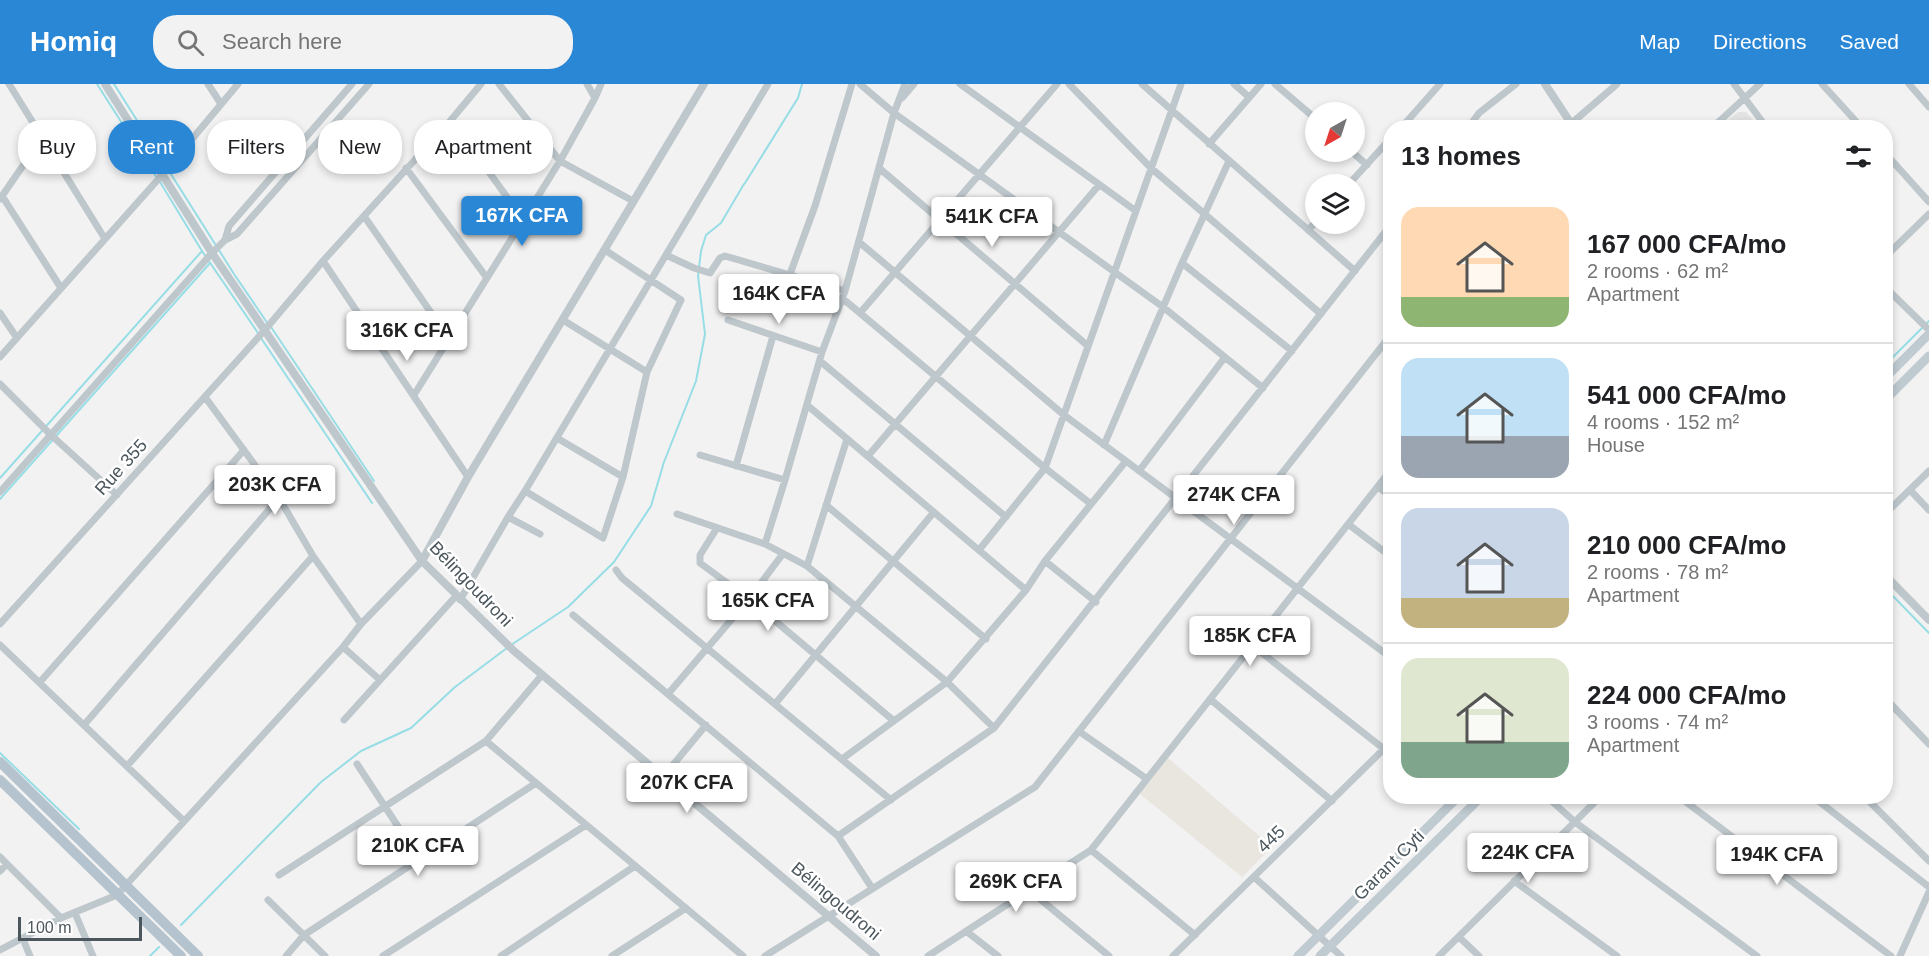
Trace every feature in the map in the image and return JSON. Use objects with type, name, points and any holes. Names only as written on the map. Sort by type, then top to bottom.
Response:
[{"type":"main road","points":[[1893,370],[1929,332]]},
{"type":"main road","points":[[1893,392],[1929,356]]},
{"type":"main road","points":[[0,762],[198,956]]},
{"type":"main road","points":[[0,780],[181,956]]},
{"type":"main road","name":"Garant Cyti","points":[[1298,956],[1451,804]]},
{"type":"main road","name":"Garant Cyti","points":[[1320,956],[1474,804]]},
{"type":"street","points":[[9,84],[31,120]]},
{"type":"street","name":"Bélingoudroni","points":[[105,84],[212,253],[422,561],[500,639],[876,956]]},
{"type":"street","points":[[208,84],[221,104]]},
{"type":"street","points":[[0,357],[162,175],[238,84]]},
{"type":"street","points":[[225,240],[229,226],[352,84]]},
{"type":"street","points":[[0,492],[212,253],[225,240],[237,234],[369,84]]},
{"type":"street","name":"Rue 355","points":[[451,120],[481,84]]},
{"type":"street","points":[[499,84],[560,161],[633,201]]},
{"type":"street","points":[[587,84],[595,98]]},
{"type":"street","points":[[414,395],[560,161],[601,84]]},
{"type":"street","points":[[0,950],[61,918],[117,895],[344,647],[361,624],[422,561],[468,477],[705,84]]},
{"type":"street","points":[[344,720],[458,598],[557,438],[768,84]]},
{"type":"street","points":[[790,274],[815,206],[852,84]]},
{"type":"street","points":[[860,84],[894,114],[1163,307],[1263,388]]},
{"type":"street","points":[[765,544],[786,480],[822,352],[844,294],[894,114],[905,84]]},
{"type":"street","points":[[899,101],[914,84]]},
{"type":"street","points":[[960,84],[1136,212]]},
{"type":"street","points":[[860,313],[1057,84]]},
{"type":"street","points":[[1069,84],[1151,168],[1321,314]]},
{"type":"street","points":[[1142,84],[1305,227]]},
{"type":"street","points":[[979,550],[1045,468],[1181,84]]},
{"type":"street","points":[[1234,84],[1249,97]]},
{"type":"street","points":[[1209,144],[1261,84]]},
{"type":"street","points":[[1275,84],[1305,110]]},
{"type":"street","points":[[1408,120],[1440,84]]},
{"type":"street","points":[[1474,120],[1479,113],[1516,84]]},
{"type":"street","points":[[1545,84],[1566,120]]},
{"type":"street","points":[[1577,120],[1617,84]]},
{"type":"street","points":[[1734,84],[1761,120]]},
{"type":"street","points":[[1721,120],[1760,84]]},
{"type":"street","points":[[1822,84],[1855,120]]},
{"type":"street","points":[[1909,84],[1929,107]]},
{"type":"street","points":[[1358,174],[1383,147]]},
{"type":"street","name":"Rue 355","points":[[0,624],[264,331],[414,159]]},
{"type":"street","points":[[1104,445],[1182,263],[1229,161]]},
{"type":"street","points":[[1364,162],[1367,165]]},
{"type":"street","points":[[1893,162],[1929,202]]},
{"type":"street","points":[[406,168],[487,278]]},
{"type":"street","points":[[879,168],[1088,346]]},
{"type":"street","points":[[18,173],[1,198],[61,288]]},
{"type":"street","points":[[64,174],[105,239]]},
{"type":"street","points":[[490,174],[523,219]]},
{"type":"street","points":[[868,456],[1099,185]]},
{"type":"street","points":[[1893,249],[1929,214]]},
{"type":"street","points":[[364,216],[450,340]]},
{"type":"street","points":[[1313,234],[1355,271]]},
{"type":"street","points":[[838,836],[994,728],[1096,602],[1383,235]]},
{"type":"street","points":[[859,242],[1064,415],[1383,652]]},
{"type":"street","points":[[525,491],[603,538],[623,477],[647,372],[681,300],[605,250]]},
{"type":"street","points":[[666,255],[710,273],[720,258],[725,256],[790,274],[844,294],[860,313],[1091,504]]},
{"type":"street","points":[[323,261],[468,477]]},
{"type":"street","points":[[1182,263],[1292,351]]},
{"type":"street","points":[[1893,295],[1929,332]]},
{"type":"street","points":[[0,313],[17,338]]},
{"type":"street","points":[[564,320],[647,372]]},
{"type":"street","points":[[728,320],[822,352]]},
{"type":"street","points":[[736,466],[773,336]]},
{"type":"street","points":[[765,956],[1035,787],[1383,345]]},
{"type":"street","points":[[1139,471],[1225,357]]},
{"type":"street","points":[[820,362],[1006,517]]},
{"type":"street","points":[[0,384],[51,435],[117,495]]},
{"type":"street","points":[[205,397],[279,498],[313,556],[361,624]]},
{"type":"street","points":[[807,405],[1026,590]]},
{"type":"street","points":[[557,438],[623,477]]},
{"type":"street","points":[[807,566],[847,439]]},
{"type":"street","points":[[40,682],[244,450]]},
{"type":"street","points":[[700,455],[786,480]]},
{"type":"street","points":[[842,759],[947,682],[987,639],[1126,461]]},
{"type":"street","points":[[1893,506],[1929,471]]},
{"type":"street","points":[[928,956],[1091,850],[1383,480]]},
{"type":"street","points":[[1378,487],[1383,491]]},
{"type":"street","points":[[1910,490],[1929,510]]},
{"type":"street","points":[[84,725],[279,498]]},
{"type":"street","points":[[826,505],[987,639]]},
{"type":"street","points":[[776,704],[934,512]]},
{"type":"street","points":[[677,514],[765,544],[782,555],[807,566],[947,682],[994,728]]},
{"type":"street","points":[[508,517],[540,534]]},
{"type":"street","points":[[1348,524],[1383,551]]},
{"type":"street","points":[[717,528],[700,555],[700,563],[749,599],[894,721]]},
{"type":"street","points":[[668,694],[749,599],[782,555]]},
{"type":"street","points":[[127,766],[313,556]]},
{"type":"street","points":[[1046,561],[1096,602]]},
{"type":"street","points":[[616,570],[622,578],[891,800]]},
{"type":"street","points":[[1893,583],[1929,620]]},
{"type":"street","points":[[573,615],[838,836],[872,888]]},
{"type":"street","points":[[0,645],[184,821]]},
{"type":"street","points":[[1252,645],[1383,748]]},
{"type":"street","points":[[344,647],[380,680]]},
{"type":"street","points":[[279,875],[486,741],[542,675]]},
{"type":"street","points":[[1210,699],[1332,801]]},
{"type":"street","points":[[1893,706],[1929,744]]},
{"type":"street","points":[[663,777],[706,725]]},
{"type":"street","points":[[1080,732],[1146,779]]},
{"type":"street","points":[[486,741],[743,956]]},
{"type":"street","name":"445","points":[[1173,956],[1383,750]]},
{"type":"street","points":[[357,764],[420,860]]},
{"type":"street","points":[[286,956],[304,935],[536,783]]},
{"type":"street","points":[[1555,804],[1575,822],[1757,956]]},
{"type":"street","points":[[1439,956],[1593,804]]},
{"type":"street","points":[[1689,804],[1891,956]]},
{"type":"street","points":[[1822,804],[1929,890],[1900,956]]},
{"type":"street","points":[[1872,804],[1929,861]]},
{"type":"street","points":[[383,956],[586,825]]},
{"type":"street","points":[[1091,850],[1195,935]]},
{"type":"street","points":[[0,857],[61,918]]},
{"type":"street","points":[[0,871],[7,864]]},
{"type":"street","points":[[501,956],[636,866]]},
{"type":"street","points":[[1254,877],[1341,956]]},
{"type":"street","points":[[1514,880],[1617,956]]},
{"type":"street","points":[[1029,890],[1109,956]]},
{"type":"street","points":[[268,900],[325,956]]},
{"type":"street","points":[[612,956],[686,908]]},
{"type":"street","points":[[75,913],[93,956]]},
{"type":"street","points":[[966,931],[998,956]]},
{"type":"street","points":[[1459,937],[1479,956]]},
{"type":"street","points":[[23,939],[30,956]]},
{"type":"shaded area","points":[[1738,112],[1746,112],[1753,120],[1728,120]]},
{"type":"shaded area","points":[[1168,758],[1272,847],[1242,877],[1140,794]]},
{"type":"waterway","points":[[97,84],[157,178]]},
{"type":"waterway","points":[[114,84],[268,324]]},
{"type":"waterway","points":[[745,183],[798,98],[802,84]]},
{"type":"waterway","points":[[160,182],[202,251],[258,333]]},
{"type":"waterway","points":[[511,645],[568,607],[614,562],[651,506],[664,462],[696,381],[705,334],[698,276],[701,251],[706,235],[721,223],[744,184]]},
{"type":"waterway","points":[[0,478],[202,251]]},
{"type":"waterway","points":[[0,499],[210,263]]},
{"type":"waterway","points":[[1893,357],[1929,321]]},
{"type":"waterway","points":[[271,327],[374,481]]},
{"type":"waterway","points":[[261,338],[372,503]]},
{"type":"waterway","points":[[1893,596],[1929,633]]},
{"type":"waterway","points":[[181,925],[321,782],[361,751],[411,728],[455,687],[507,648]]},
{"type":"waterway","points":[[0,753],[79,829]]},
{"type":"waterway","points":[[150,956],[159,947]]}]
